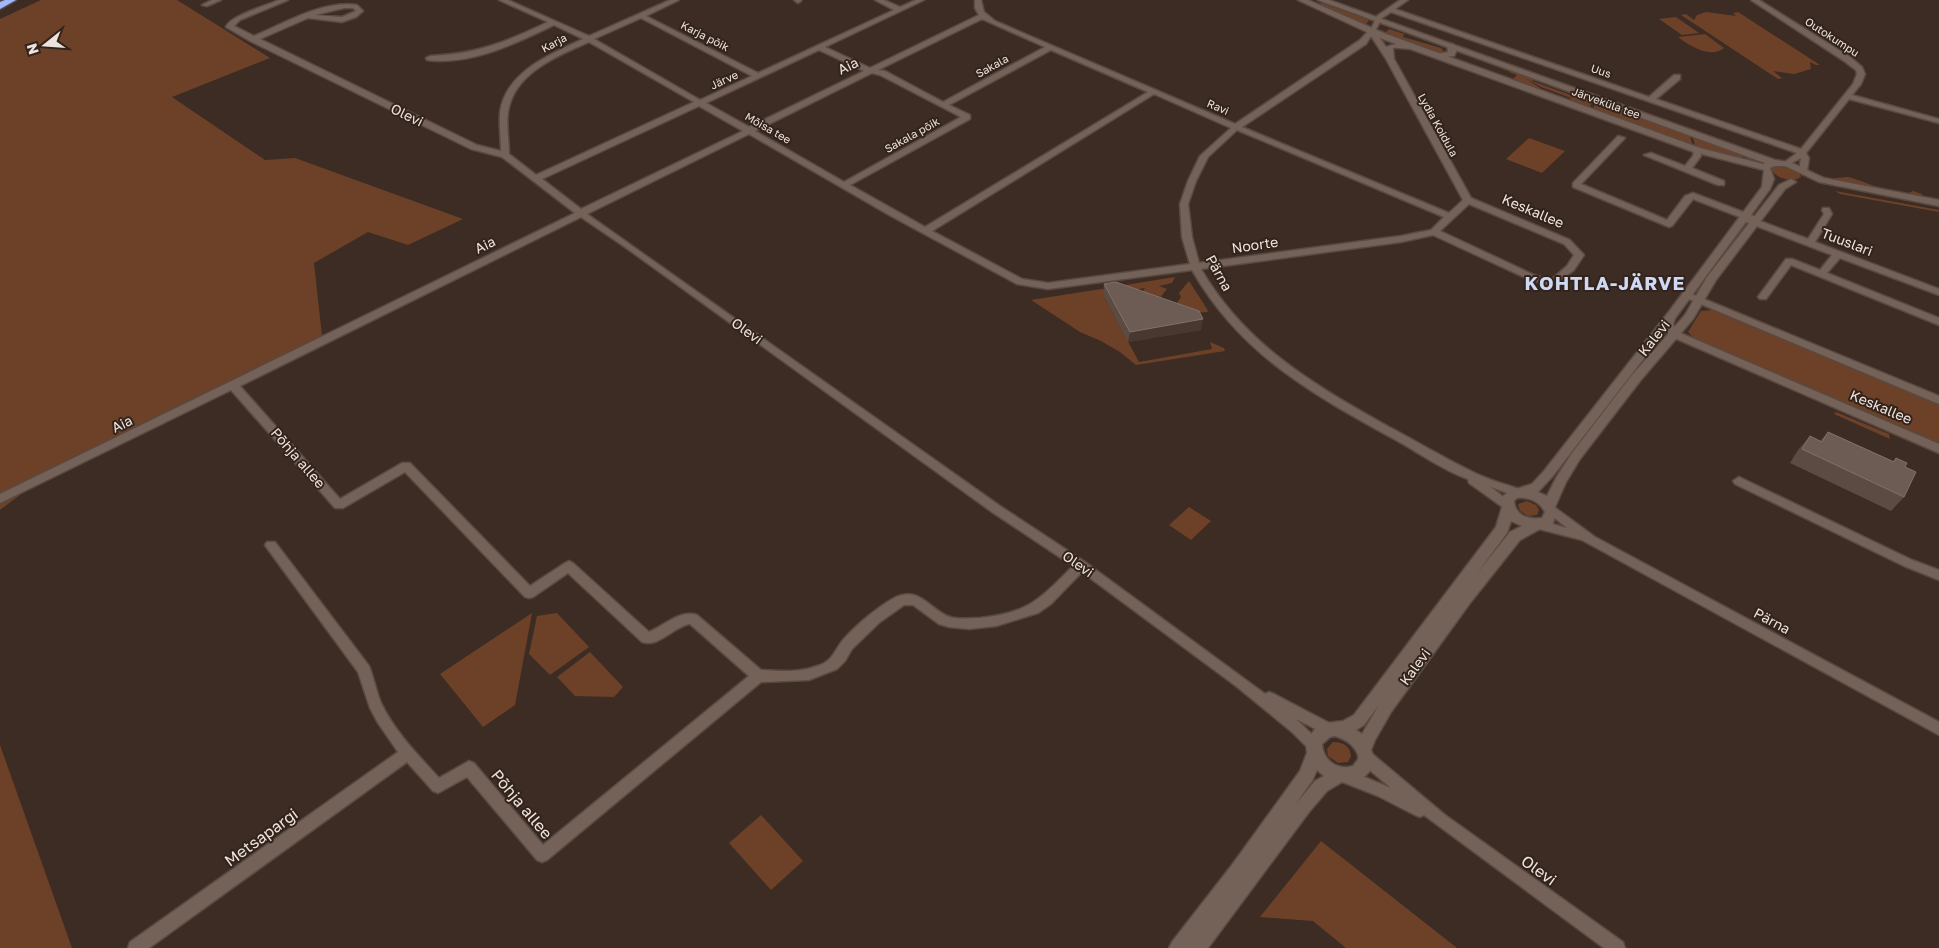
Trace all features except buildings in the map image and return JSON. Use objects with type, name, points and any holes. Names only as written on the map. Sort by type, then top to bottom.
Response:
[{"type":"highway","points":[[0,6],[12,0]]},
{"type":"main road","name":"Järveküla tee","points":[[1302,0],[1372,32],[1697,150],[1769,168]]},
{"type":"main road","name":"Järveküla tee","points":[[1322,0],[1378,18],[1769,168]]},
{"type":"main road","points":[[1697,150],[1755,173],[1769,183]]},
{"type":"main road","points":[[1769,168],[1786,164],[1800,178]]},
{"type":"main road","points":[[1769,168],[1774,178],[1800,178],[1939,205]]},
{"type":"main road","points":[[1769,168],[1769,183]]},
{"type":"main road","name":"Kalevi","points":[[1178,948],[1238,872],[1306,776],[1319,735],[1351,725],[1364,714],[1488,549],[1502,529],[1508,508],[1508,499],[1542,482],[1687,295],[1750,219],[1782,187],[1800,178]]},
{"type":"main road","name":"Kalevi","points":[[1197,948],[1315,793],[1328,780],[1360,771],[1365,764],[1368,737],[1386,707],[1465,599],[1515,536],[1550,519],[1550,507],[1560,481],[1576,456],[1636,378],[1688,317],[1750,219],[1769,183]]},
{"type":"main road","points":[[1521,493],[1538,497],[1550,507]]},
{"type":"main road","points":[[1508,508],[1517,518],[1537,525]]},
{"type":"main road","points":[[1334,730],[1353,736],[1365,753]]},
{"type":"main road","points":[[1314,749],[1324,767],[1342,775]]},
{"type":"street","points":[[205,5],[218,0]]},
{"type":"street","name":"Olevi","points":[[285,0],[231,24],[230,27],[474,147],[505,155],[582,214],[996,509],[1081,565],[1241,682],[1297,728],[1314,749]]},
{"type":"street","name":"Mõisa tee","points":[[502,0],[587,38],[924,231],[1020,282]]},
{"type":"street","name":"Karja","points":[[505,155],[504,113],[508,97],[516,83],[546,58],[587,38],[676,0]]},
{"type":"street","points":[[878,0],[900,10]]},
{"type":"street","name":"Järve","points":[[537,178],[921,0]]},
{"type":"street","points":[[978,0],[977,7],[981,15]]},
{"type":"street","points":[[1378,18],[1405,0]]},
{"type":"street","name":"Outokumpu","points":[[1754,0],[1854,64],[1861,74],[1848,96],[1803,153],[1786,164]]},
{"type":"street","points":[[253,39],[310,16],[341,5],[355,6],[360,10],[338,21],[310,16]]},
{"type":"street","name":"Uus","points":[[1391,10],[1803,153]]},
{"type":"street","name":"Ravi","points":[[981,15],[1153,92],[1451,217]]},
{"type":"street","name":"Aia","points":[[0,499],[582,214],[981,15]]},
{"type":"street","name":"Karja põik","points":[[641,16],[758,76]]},
{"type":"street","name":"Pärna","points":[[1378,18],[1372,32],[1364,42],[1236,127],[1218,142],[1202,160],[1184,204],[1187,237],[1195,267],[1210,293],[1226,314],[1260,348],[1298,378],[1325,396],[1466,474],[1521,493]]},
{"type":"street","points":[[430,58],[449,58],[489,51],[554,22]]},
{"type":"street","name":"Lydia Koidula","points":[[1372,32],[1390,59],[1468,200]]},
{"type":"street","points":[[1390,59],[1388,49],[1391,46],[1404,45],[1421,49]]},
{"type":"street","points":[[1440,56],[1451,54],[1454,50],[1450,46]]},
{"type":"street","points":[[819,47],[857,66],[882,73],[945,104]]},
{"type":"street","name":"Sakala","points":[[945,104],[1050,47]]},
{"type":"street","points":[[1650,100],[1677,77]]},
{"type":"street","points":[[924,231],[1153,92]]},
{"type":"street","points":[[1848,96],[1939,121]]},
{"type":"street","name":"Sakala põik","points":[[845,186],[967,117],[945,104]]},
{"type":"street","name":"Tuuslari","points":[[1621,138],[1576,185],[1669,224],[1688,198],[1693,196],[1939,292]]},
{"type":"street","points":[[1687,169],[1697,156],[1697,150]]},
{"type":"street","points":[[1800,178],[1805,158],[1803,153]]},
{"type":"street","points":[[1648,154],[1721,183]]},
{"type":"street","points":[[1434,232],[1468,200]]},
{"type":"street","name":"Keskallee","points":[[1434,232],[1531,277],[1553,283],[1572,268],[1579,255],[1567,242],[1468,200]]},
{"type":"street","points":[[1810,243],[1828,214],[1826,210]]},
{"type":"street","name":"Noorte","points":[[1020,282],[1048,286],[1392,240],[1434,232]]},
{"type":"street","points":[[1821,275],[1838,254]]},
{"type":"street","points":[[1763,297],[1789,261],[1939,322]]},
{"type":"street","name":"Keskallee","points":[[1687,295],[1939,400]]},
{"type":"street","points":[[1671,316],[1668,324],[1674,334]]},
{"type":"street","name":"Keskallee","points":[[1674,334],[1939,449]]},
{"type":"street","name":"Põhja allee","points":[[233,385],[339,505],[406,466],[528,593],[570,566],[647,638],[654,637],[686,619],[693,619],[758,676],[542,855],[469,768],[438,786],[407,754],[376,711],[368,691],[364,670],[271,545]]},
{"type":"street","name":"Pärna","points":[[1466,474],[1508,508]]},
{"type":"street","points":[[1739,481],[1908,563],[1939,575]]},
{"type":"street","name":"Pärna","points":[[1550,507],[1591,540],[1939,729]]},
{"type":"street","name":"Pärna","points":[[1537,525],[1591,540]]},
{"type":"street","points":[[758,676],[806,676],[817,674],[832,665],[844,653],[846,645],[894,604],[908,598],[917,601],[938,617],[950,623],[965,624],[991,621],[1030,612],[1040,606],[1081,565]]},
{"type":"street","name":"Olevi","points":[[1241,682],[1304,718],[1334,730]]},
{"type":"street","name":"Olevi","points":[[1365,753],[1440,820],[1617,948]]},
{"type":"street","name":"Metsapargi","points":[[136,948],[407,754]]},
{"type":"street","name":"Olevi","points":[[1342,775],[1383,791],[1440,820]]},
{"type":"shaded area","points":[[41,0],[177,0],[270,58],[172,97],[265,160],[295,158],[463,219],[408,245],[368,232],[314,263],[322,336],[65,461],[0,510],[0,19]]},
{"type":"shaded area","points":[[1322,3],[1369,20],[1364,27],[1316,5]]},
{"type":"shaded area","points":[[1706,12],[1736,16],[1733,13],[1738,12],[1820,65],[1810,62],[1811,69],[1794,74],[1773,71],[1782,78],[1778,79],[1681,15],[1686,14],[1694,20],[1697,15]]},
{"type":"shaded area","points":[[1676,17],[1699,33],[1682,35],[1659,19]]},
{"type":"shaded area","points":[[1389,29],[1404,34],[1403,37],[1441,48],[1444,52],[1435,53],[1384,34]]},
{"type":"shaded area","points":[[1705,34],[1724,48],[1718,51],[1706,52],[1678,37]]},
{"type":"shaded area","points":[[1512,71],[1535,79],[1532,81],[1573,96],[1576,94],[1593,100],[1589,109],[1568,101],[1571,98],[1541,87],[1524,77],[1540,88],[1538,90],[1502,77],[1504,75],[1513,79],[1517,75],[1509,72]]},
{"type":"shaded area","points":[[1597,101],[1689,134],[1693,146],[1592,110]]},
{"type":"shaded area","points":[[1692,135],[1745,154],[1740,160],[1696,148]]},
{"type":"shaded area","points":[[1529,138],[1565,151],[1542,173],[1506,159]]},
{"type":"shaded area","points":[[1774,166],[1787,166],[1799,172],[1801,177],[1794,180],[1782,178],[1772,171]]},
{"type":"shaded area","points":[[1848,177],[1891,191],[1907,193],[1913,191],[1922,194],[1920,197],[1914,197],[1831,181],[1836,178]]},
{"type":"shaded area","points":[[1835,191],[1939,210],[1939,212],[1840,194]]},
{"type":"shaded area","points":[[1175,277],[1172,283],[1159,286],[1167,289],[1159,299],[1142,293],[1145,288],[1128,291],[1119,286]]},
{"type":"shaded area","points":[[1189,281],[1208,312],[1190,313],[1187,307],[1177,303],[1181,297],[1179,293]]},
{"type":"shaded area","points":[[1101,289],[1107,290],[1103,295],[1139,362],[1212,349],[1210,342],[1224,348],[1225,351],[1136,365],[1120,352],[1080,332],[1031,300]]},
{"type":"shaded area","points":[[1712,310],[1939,405],[1939,445],[1695,339],[1688,332],[1701,311]]},
{"type":"shaded area","points":[[1836,412],[1889,434],[1890,439],[1834,414]]},
{"type":"shaded area","points":[[1527,501],[1536,505],[1539,510],[1537,515],[1528,516],[1520,511],[1518,504]]},
{"type":"shaded area","points":[[1189,507],[1211,521],[1191,540],[1169,525]]},
{"type":"shaded area","points":[[532,613],[515,705],[483,727],[440,674]]},
{"type":"shaded area","points":[[557,613],[589,647],[550,675],[529,654],[537,616]]},
{"type":"shaded area","points":[[590,652],[623,687],[614,697],[575,696],[557,677]]},
{"type":"shaded area","points":[[1333,742],[1348,747],[1351,756],[1348,762],[1338,763],[1328,756],[1327,749]]},
{"type":"shaded area","points":[[0,745],[72,948],[0,948]]},
{"type":"shaded area","points":[[761,815],[803,861],[771,890],[729,843]]},
{"type":"shaded area","points":[[1321,841],[1457,948],[1346,948],[1313,921],[1260,917]]},
{"type":"district","name":"KOHTLA-JÄRVE","points":[[1605,283]]}]
